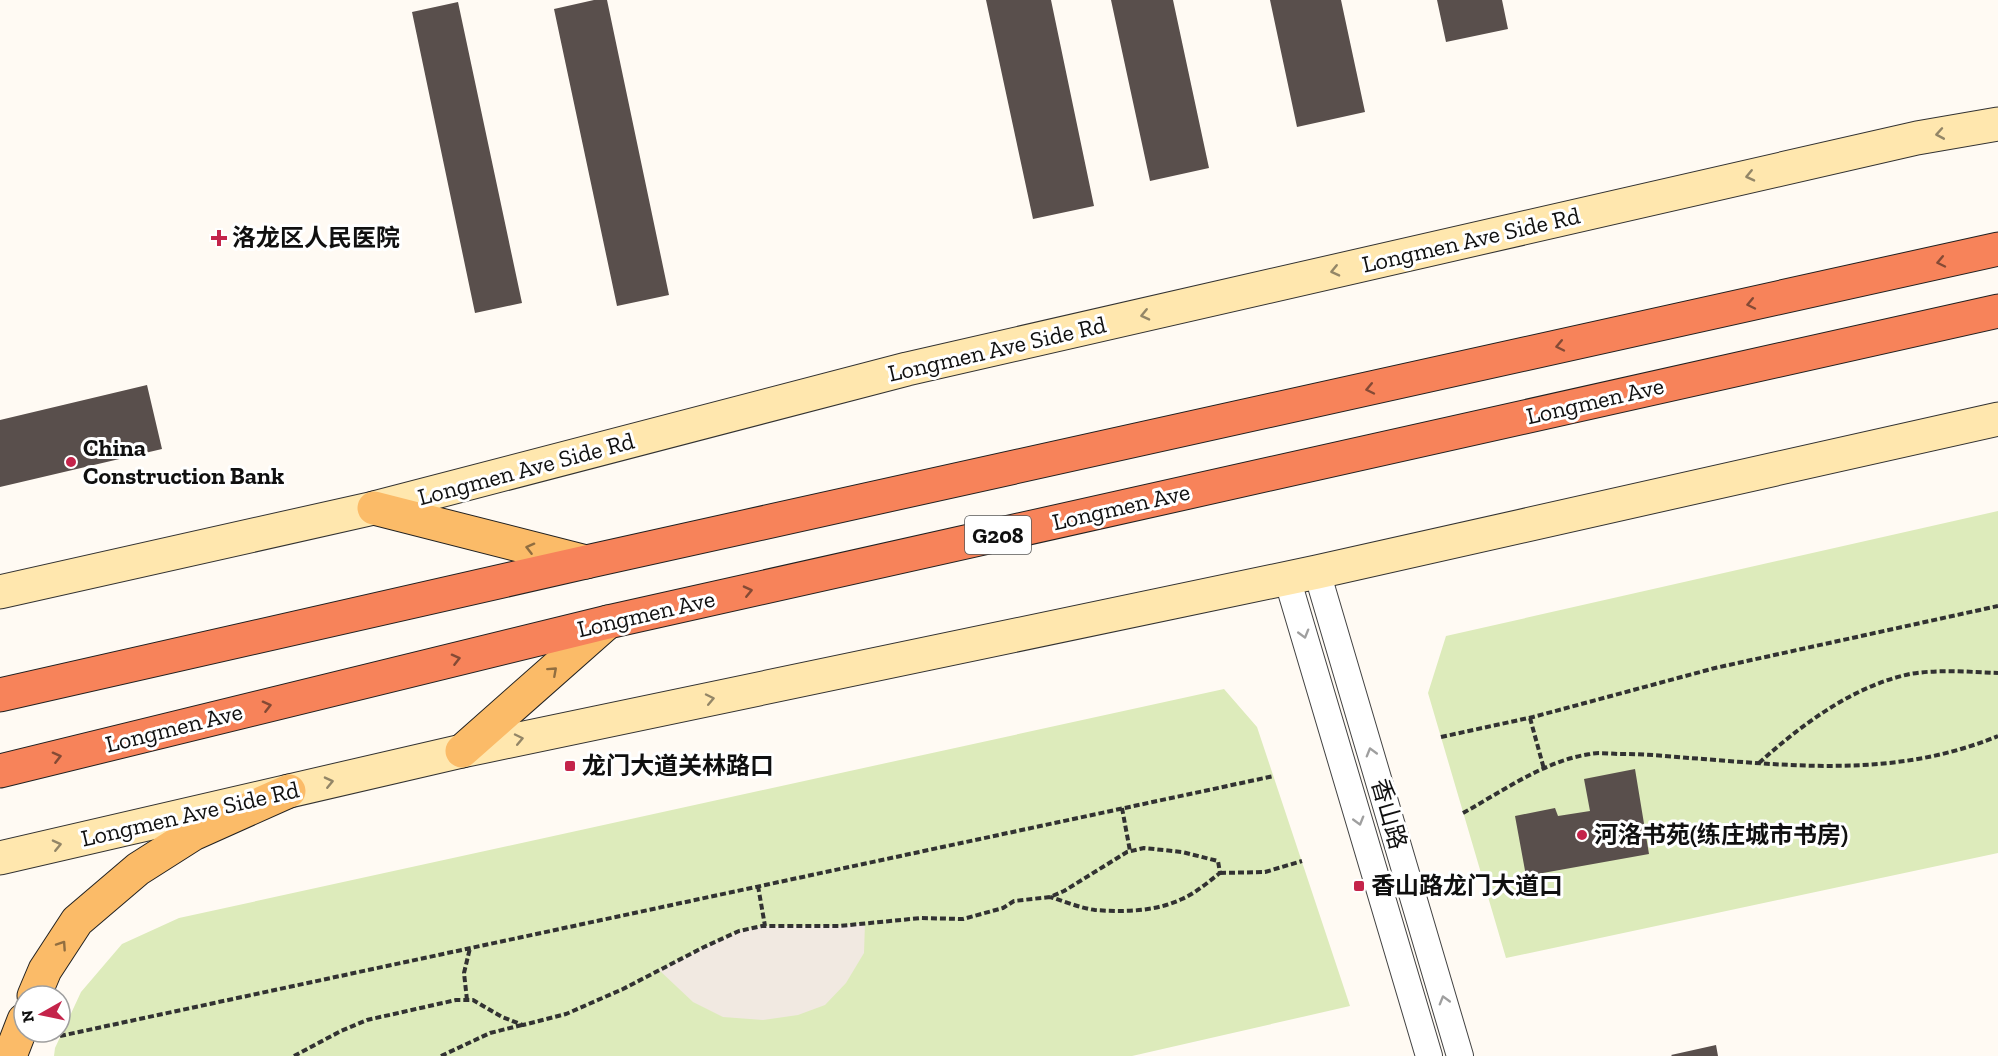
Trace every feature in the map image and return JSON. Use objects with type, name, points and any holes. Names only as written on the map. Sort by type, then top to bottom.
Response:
[{"type":"highway","points":[[0,695],[586,562],[1998,249]]},
{"type":"highway","name":"Longmen Ave","points":[[0,771],[608,622],[1998,311]]},
{"type":"main road","name":"Longmen Ave Side Rd","points":[[0,592],[374,508],[907,369],[1917,138],[1998,124]]},
{"type":"main road","name":"Longmen Ave Side Rd","points":[[0,858],[462,752],[1302,575],[1998,419]]},
{"type":"main road","points":[[374,508],[586,562]]},
{"type":"main road","points":[[462,752],[608,622]]},
{"type":"main road","points":[[39,984],[45,970],[77,921],[138,869],[193,834],[289,791]]},
{"type":"street","name":"香山路","points":[[1302,575],[1429,1056]]},
{"type":"street","name":"香山路","points":[[1302,575],[1460,1056]]},
{"type":"path","points":[[1441,738],[1530,718],[1715,668],[1998,606]]},
{"type":"path","points":[[1758,763],[1784,740],[1807,724],[1841,702],[1879,683],[1910,674],[1940,671],[1998,673]]},
{"type":"path","points":[[1530,718],[1544,769]]},
{"type":"path","points":[[1463,813],[1563,760],[1592,753],[1648,754],[1842,767],[1919,760],[1972,747],[1998,736]]},
{"type":"path","points":[[72,1033],[1274,776]]},
{"type":"path","points":[[1122,808],[1130,851]]},
{"type":"path","points":[[441,1056],[490,1033],[566,1014],[593,1004],[739,931],[765,926],[839,926],[921,918],[963,919],[1003,908],[1014,901],[1050,897],[1130,851],[1144,848],[1182,852],[1218,861],[1220,873]]},
{"type":"path","points":[[1050,897],[1093,910],[1156,908],[1180,900],[1220,873],[1265,872],[1302,861]]},
{"type":"path","points":[[758,886],[765,926]]},
{"type":"path","points":[[467,1000],[465,973],[470,948]]},
{"type":"path","points":[[294,1056],[341,1030],[367,1020],[456,1000],[473,1000],[502,1017],[523,1025]]},
{"type":"green space","points":[[1998,511],[1998,853],[1506,958],[1428,693],[1446,636]]},
{"type":"green space","points":[[1224,689],[1257,727],[1350,1006],[1132,1056],[54,1056],[57,1044],[72,1044],[72,1011],[81,992],[122,944],[179,918]]},
{"type":"shaded area","points":[[865,923],[864,953],[846,983],[825,1005],[798,1015],[763,1020],[723,1017],[693,1002],[659,970],[739,931],[762,926],[839,926]]},
{"type":"building","points":[[594,0],[607,0],[669,295],[617,306],[554,9]]},
{"type":"building","points":[[986,0],[1051,0],[1094,206],[1033,219]]},
{"type":"building","points":[[1111,0],[1173,0],[1209,168],[1150,181]]},
{"type":"building","points":[[1270,0],[1341,0],[1365,112],[1297,127]]},
{"type":"building","points":[[1437,0],[1502,0],[1508,29],[1446,42]]},
{"type":"building","points":[[458,2],[522,303],[475,313],[412,12]]},
{"type":"building","points":[[147,385],[162,449],[0,487],[0,420]]},
{"type":"building","name":"河洛书苑(练庄城市书房)","points":[[1635,769],[1649,854],[1526,876],[1515,816],[1555,808],[1558,816],[1590,811],[1584,779]]},
{"type":"building","points":[[1716,1045],[1718,1056],[1671,1055]]},
{"type":"place","name":"洛龙区人民医院","points":[[219,238]]},
{"type":"place","name":"China Construction Bank","points":[[71,462]]},
{"type":"place","name":"龙门大道关林路口","points":[[570,766]]},
{"type":"place","name":"河洛书苑(练庄城市书房)","points":[[1582,835]]},
{"type":"place","name":"香山路龙门大道口","points":[[1359,886]]}]
